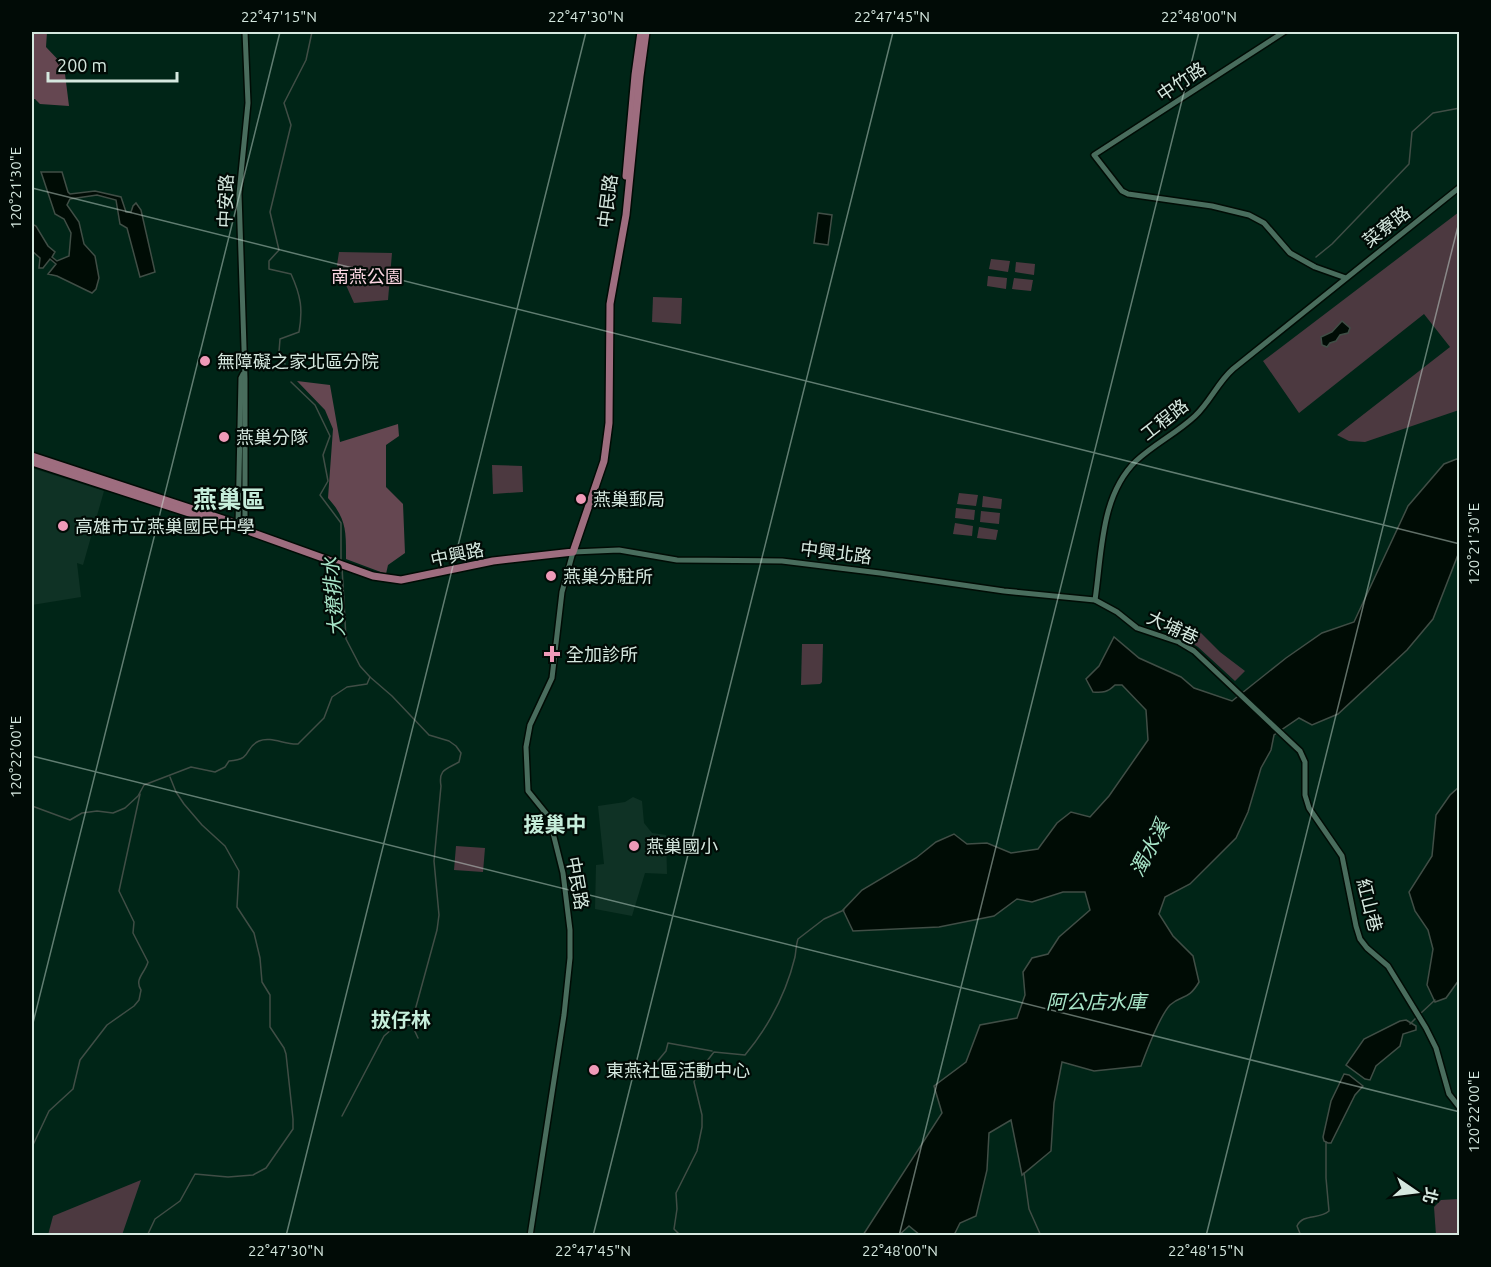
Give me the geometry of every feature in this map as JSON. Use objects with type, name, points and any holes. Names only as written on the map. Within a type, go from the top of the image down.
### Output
[{"type":"main road","name":"中民路","points":[[608,373],[604,367],[605,304],[622,213],[641,32]]},
{"type":"main road","name":"中民路","points":[[573,552],[604,461],[609,423],[610,304],[626,215],[646,32]]},
{"type":"main road","points":[[32,456],[240,528]]},
{"type":"main road","points":[[32,462],[240,528]]},
{"type":"main road","name":"中興路","points":[[240,528],[373,576],[401,580],[493,561],[573,552]]},
{"type":"street","name":"中安路","points":[[240,528],[243,373],[238,194],[248,103],[245,32]]},
{"type":"street","name":"中竹路","points":[[1284,32],[1094,155],[1122,191],[1128,194],[1212,206],[1249,215],[1263,224],[1290,254],[1329,273],[1346,278]]},
{"type":"street","name":"菜寮路","points":[[1346,278],[1460,187]]},
{"type":"street","name":"工程路","points":[[1095,600],[1107,515],[1112,499],[1128,470],[1150,449],[1200,411],[1220,382],[1233,369],[1346,278]]},
{"type":"street","name":"中興北路","points":[[573,552],[619,550],[677,560],[782,561],[1004,591],[1095,600]]},
{"type":"street","name":"中民路","points":[[530,1236],[564,1015],[570,948],[564,880],[549,817],[528,791],[526,747],[530,725],[552,678],[562,592],[573,552]]},
{"type":"street","name":"大埔巷","points":[[1095,600],[1117,612],[1137,628],[1179,642],[1194,651],[1285,735]]},
{"type":"street","name":"紅山巷","points":[[1285,735],[1300,751],[1305,762],[1305,795],[1309,808],[1342,856],[1360,939],[1388,966],[1418,1016],[1436,1048],[1449,1094],[1460,1108]]},
{"type":"shaded area","points":[[32,32],[47,32],[46,47],[64,66],[69,106],[40,104],[32,99]]},
{"type":"shaded area","points":[[297,381],[330,385],[340,442],[398,424],[399,436],[386,445],[386,487],[403,504],[405,553],[388,565],[386,574],[346,559],[342,519],[328,498],[333,429],[325,410]]},
{"type":"shaded area","name":"高雄市立燕巢國民中學","points":[[32,468],[104,491],[83,565],[77,563],[81,597],[32,605]]},
{"type":"shaded area","name":"燕巢國小","points":[[633,797],[642,801],[644,823],[652,833],[666,835],[667,874],[645,873],[632,916],[595,909],[596,865],[604,864],[598,806],[625,802]]},
{"type":"green space","points":[[1459,212],[1460,296],[1457,303],[1460,308],[1459,410],[1365,442],[1349,441],[1337,435],[1450,347],[1424,314],[1299,413],[1263,361]]},
{"type":"green space","name":"南燕公園","points":[[339,252],[392,253],[388,300],[354,303],[337,265]]},
{"type":"green space","points":[[991,259],[1010,261],[1008,272],[989,269]]},
{"type":"green space","points":[[1016,262],[1035,264],[1034,275],[1015,272]]},
{"type":"green space","points":[[988,276],[1007,278],[1006,289],[987,286]]},
{"type":"green space","points":[[1014,278],[1033,280],[1031,291],[1012,289]]},
{"type":"green space","points":[[653,297],[682,298],[681,324],[652,322]]},
{"type":"green space","points":[[492,465],[522,466],[523,492],[493,494]]},
{"type":"green space","points":[[959,493],[978,495],[976,506],[957,504]]},
{"type":"green space","points":[[983,496],[1002,499],[1001,509],[982,507]]},
{"type":"green space","points":[[956,508],[975,510],[974,520],[955,518]]},
{"type":"green space","points":[[981,511],[1000,513],[999,524],[980,522]]},
{"type":"green space","points":[[955,523],[973,526],[972,536],[953,534]]},
{"type":"green space","points":[[979,527],[998,530],[996,540],[977,538]]},
{"type":"green space","points":[[1196,630],[1245,671],[1235,681],[1198,647],[1185,639]]},
{"type":"green space","points":[[802,644],[823,644],[822,682],[820,684],[801,685]]},
{"type":"green space","points":[[456,846],[485,848],[483,872],[454,870]]},
{"type":"green space","points":[[141,1180],[122,1235],[48,1235],[53,1216]]},
{"type":"green space","points":[[1459,1199],[1459,1235],[1436,1235],[1434,1207],[1441,1200]]},
{"type":"water","points":[[41,172],[62,172],[70,194],[95,191],[121,197],[126,212],[131,212],[136,203],[141,210],[155,272],[140,277],[127,228],[120,224],[116,200],[97,195],[70,199],[67,205],[79,222],[84,244],[95,256],[99,278],[96,289],[92,293],[48,274],[56,264],[50,259],[43,268],[39,268],[40,258],[32,251],[32,224],[36,226],[48,246],[55,252],[52,257],[57,261],[69,256],[71,233],[64,219],[55,214]]},
{"type":"water","points":[[818,213],[832,215],[828,245],[814,243]]},
{"type":"water","points":[[1342,321],[1350,328],[1348,333],[1340,335],[1327,347],[1322,345],[1321,337],[1332,332]]},
{"type":"water","name":"阿公店水庫","points":[[1459,458],[1459,552],[1433,619],[1407,650],[1338,714],[1312,725],[1299,718],[1274,735],[1271,750],[1261,768],[1248,812],[1236,838],[1190,884],[1165,897],[1159,914],[1173,936],[1193,956],[1199,982],[1192,992],[1174,1002],[1166,1010],[1141,1066],[1094,1071],[1062,1062],[1054,1103],[1051,1151],[1022,1175],[1011,1120],[989,1133],[987,1170],[976,1216],[960,1223],[954,1235],[920,1235],[909,1226],[899,1235],[863,1235],[942,1113],[934,1086],[966,1062],[980,1025],[1017,1018],[1025,995],[1023,972],[1032,958],[1048,954],[1059,937],[1090,910],[1085,892],[1063,892],[1032,902],[1017,899],[994,916],[939,927],[853,931],[843,910],[862,890],[916,858],[936,842],[954,834],[967,844],[987,843],[1011,853],[1038,849],[1057,823],[1071,812],[1090,817],[1109,796],[1148,740],[1146,710],[1122,685],[1115,685],[1105,692],[1093,692],[1086,679],[1099,666],[1114,637],[1139,658],[1181,677],[1194,688],[1232,701],[1322,633],[1354,622],[1408,506],[1444,464]]},
{"type":"water","points":[[1459,787],[1459,980],[1446,998],[1435,1002],[1427,985],[1433,949],[1428,930],[1415,911],[1409,892],[1432,856],[1436,815],[1450,795]]},
{"type":"water","points":[[1406,1020],[1416,1026],[1416,1030],[1403,1034],[1400,1046],[1376,1066],[1370,1080],[1365,1079],[1346,1065],[1364,1039]]},
{"type":"water","points":[[1344,1074],[1349,1075],[1363,1086],[1355,1095],[1331,1143],[1328,1143],[1323,1137],[1331,1101]]},
{"type":"waterway","name":"大遼排水","points":[[285,364],[279,352],[280,339],[299,332],[300,303],[291,274],[269,269],[269,261],[279,250],[270,212],[291,125],[284,103],[306,60],[312,32]]},
{"type":"waterway","points":[[1316,257],[1332,244],[1409,164],[1412,132],[1433,113],[1460,108]]},
{"type":"waterway","name":"大遼排水","points":[[291,382],[315,405],[330,436],[323,455],[328,481],[320,495],[341,523],[341,562]]},
{"type":"waterway","name":"大遼排水","points":[[32,806],[70,820],[82,813],[97,811],[113,813],[125,808],[138,796],[144,785],[191,767],[215,772],[225,767],[229,761],[245,756],[259,741],[298,744],[324,718],[332,697],[347,687],[367,684],[370,677],[360,666],[346,639],[342,567]]},
{"type":"waterway","points":[[342,1116],[384,1036],[392,1029],[411,1025],[439,915],[434,861],[440,780],[444,770],[459,762],[461,753],[449,741],[429,735],[392,696],[370,677]]},
{"type":"waterway","points":[[147,1236],[155,1219],[180,1201],[195,1174],[228,1177],[253,1175],[266,1168],[293,1129],[286,1054],[270,1027],[270,995],[262,982],[260,958],[254,933],[237,907],[239,871],[225,846],[184,804],[170,777]]},
{"type":"waterway","points":[[32,1147],[49,1111],[73,1089],[80,1060],[107,1025],[139,1000],[141,990],[139,979],[148,962],[133,933],[134,922],[119,891],[140,794]]},
{"type":"waterway","points":[[681,1236],[674,1229],[677,1209],[676,1193],[697,1151],[702,1127],[702,1115],[694,1082],[696,1075],[714,1052],[745,1055],[762,1033],[782,997],[795,957],[798,939],[824,919],[844,910]]},
{"type":"waterway","points":[[1421,1013],[1435,1000]]},
{"type":"waterway","points":[[1410,1024],[1417,1017]]},
{"type":"waterway","points":[[412,1025],[418,1038]]},
{"type":"waterway","points":[[656,1063],[666,1051],[668,1043],[712,1051]]},
{"type":"waterway","points":[[1301,1236],[1297,1226],[1303,1219],[1329,1211],[1326,1142]]},
{"type":"waterway","points":[[1024,1173],[1029,1209],[1041,1236]]},
{"type":"place","name":"無障礙之家北區分院","points":[[205,361]]},
{"type":"place","name":"燕巢分隊","points":[[224,437]]},
{"type":"place","name":"燕巢郵局","points":[[581,499]]},
{"type":"place","name":"高雄市立燕巢國民中學","points":[[63,526]]},
{"type":"place","name":"燕巢分駐所","points":[[551,576]]},
{"type":"place","name":"全加診所","points":[[552,654]]},
{"type":"place","name":"燕巢國小","points":[[634,846]]},
{"type":"place","name":"東燕社區活動中心","points":[[594,1070]]},
{"type":"district","name":"燕巢區","points":[[229,499]]},
{"type":"district","name":"援巢中","points":[[555,824]]},
{"type":"district","name":"拔仔林","points":[[401,1019]]},
{"type":"water label","name":"濁水溪","points":[[1149,848]]}]
